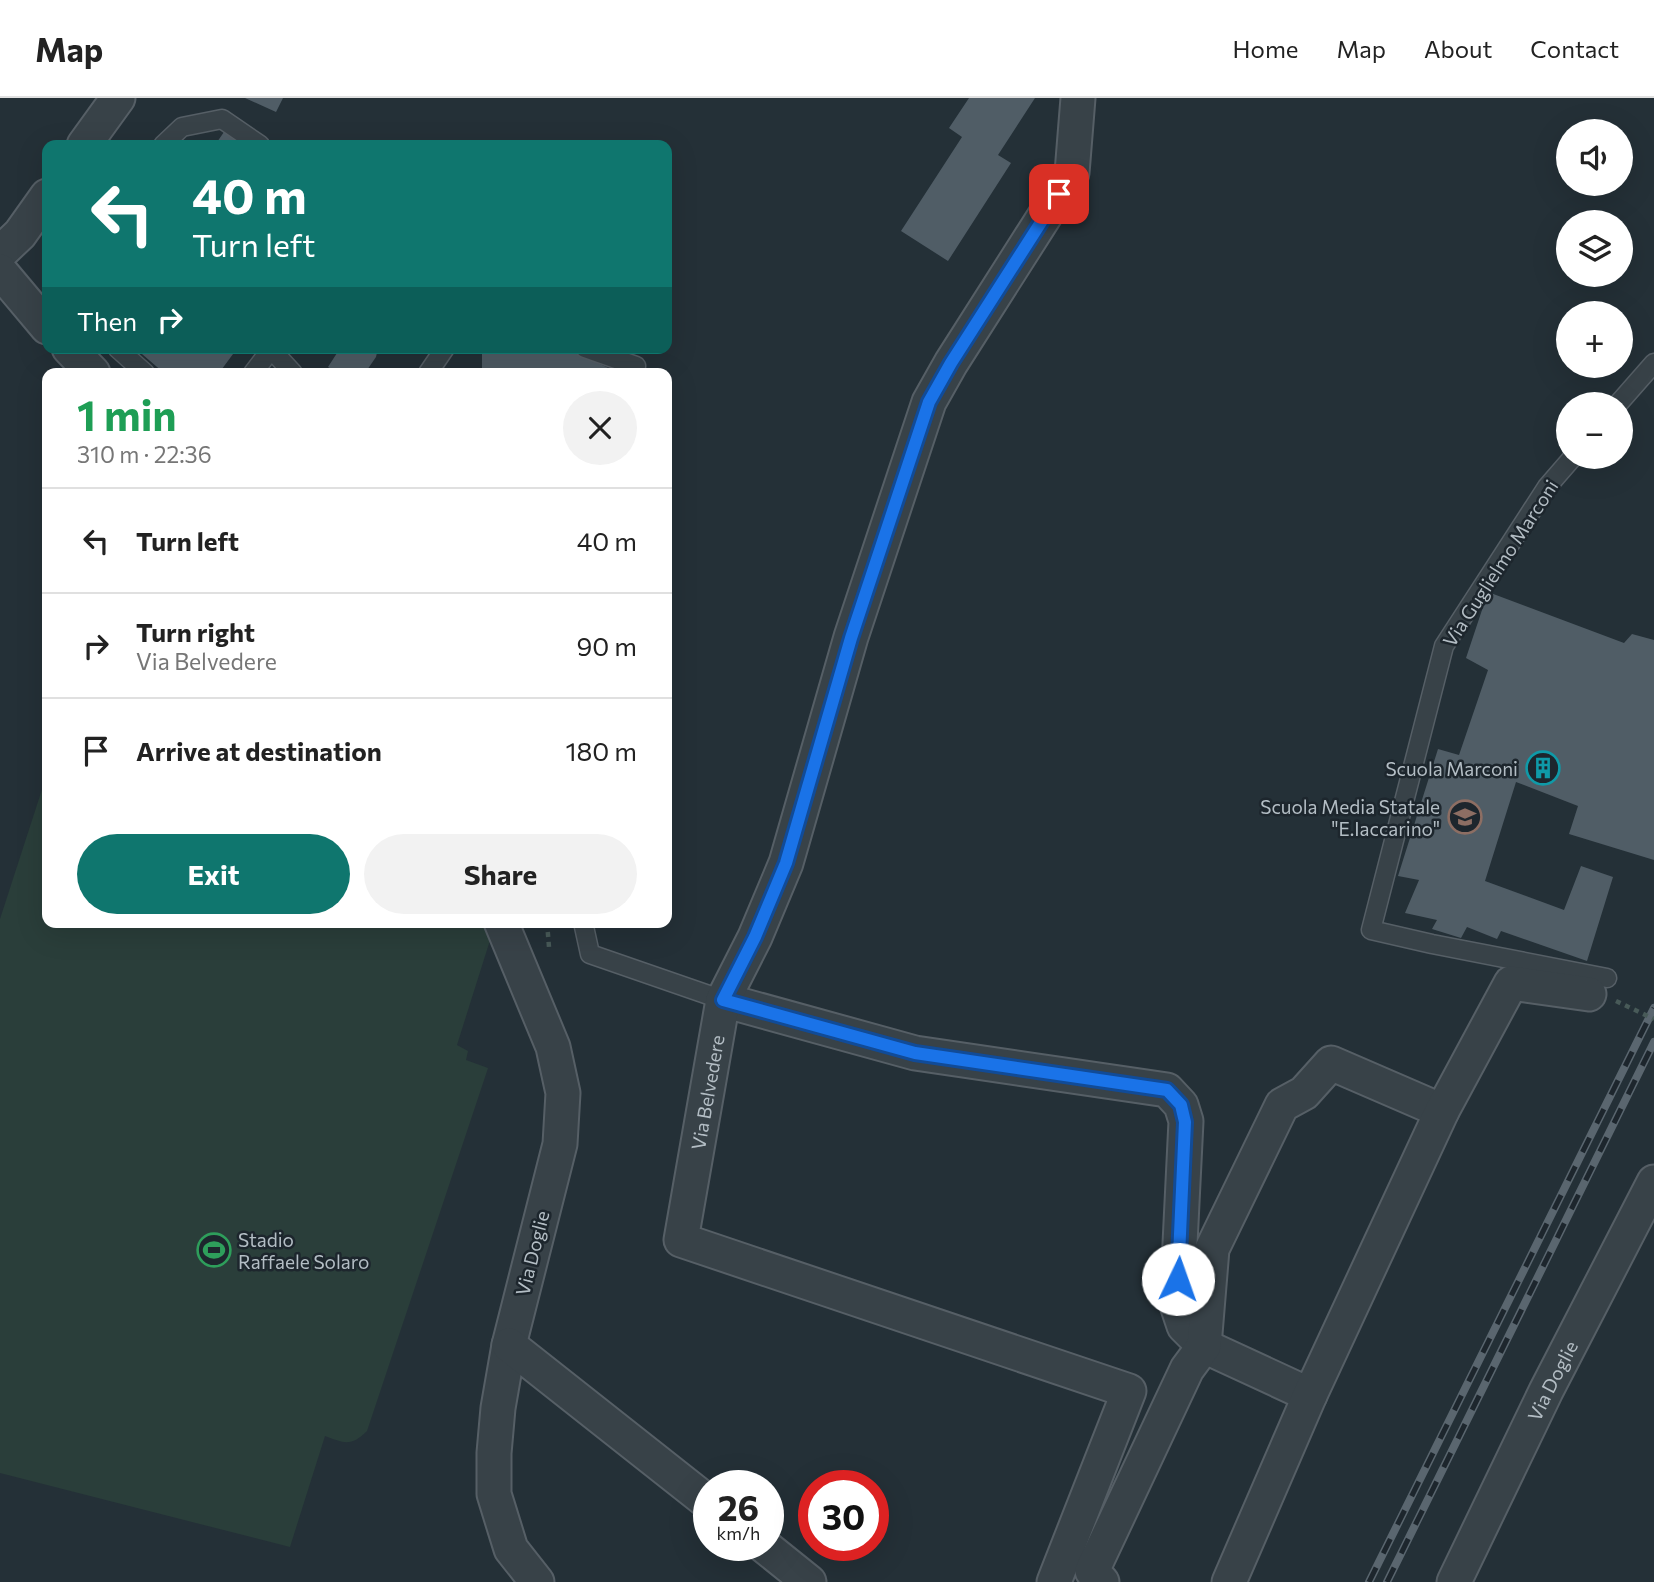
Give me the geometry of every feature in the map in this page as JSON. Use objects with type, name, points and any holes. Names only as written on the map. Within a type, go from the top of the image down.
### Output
[{"type":"street","points":[[88,140],[118,98]]},
{"type":"street","name":"Via Belvedere","points":[[1054,1582],[1129,1391],[681,1240],[723,1000],[755,937],[786,863],[851,638],[929,402],[1072,173],[1078,98]]},
{"type":"street","points":[[0,253],[20,233],[42,203]]},
{"type":"street","points":[[0,271],[42,321]]},
{"type":"street","points":[[75,354],[88,368]]},
{"type":"street","name":"Via Doglie","points":[[503,928],[553,1047],[562,1093],[560,1144],[509,1345],[498,1408],[494,1452],[494,1493],[511,1549],[537,1582]]},
{"type":"street","points":[[1229,1582],[1310,1395],[1443,1111],[1511,982],[1604,991]]},
{"type":"street","points":[[723,1000],[915,1053],[1167,1090],[1181,1105],[1185,1122],[1177,1305],[1184,1326],[1204,1346],[1310,1395]]},
{"type":"street","points":[[1102,1582],[1092,1571],[1187,1369],[1204,1346],[1212,1249],[1282,1105],[1304,1093],[1331,1063],[1443,1111]]},
{"type":"street","name":"Via Doglie","points":[[1454,1582],[1546,1391],[1654,1182]]},
{"type":"street","points":[[509,1345],[693,1490]]},
{"type":"street","points":[[782,1561],[809,1582]]},
{"type":"lane","points":[[168,140],[182,127],[222,119],[253,140]]},
{"type":"lane","points":[[124,354],[139,368]]},
{"type":"lane","points":[[276,354],[288,368]]},
{"type":"lane","points":[[602,354],[636,366]]},
{"type":"lane","points":[[1629,392],[1654,363]]},
{"type":"lane","name":"Via Guglielmo Marconi","points":[[1562,469],[1547,486],[1444,646],[1371,930],[1604,991]]},
{"type":"lane","points":[[584,928],[590,954],[723,1000]]},
{"type":"path","points":[[1604,991],[1654,1020]]},
{"type":"green space","name":"Stadio Raffaele Solaro","points":[[42,789],[42,928],[490,928],[492,934],[457,1045],[468,1051],[466,1060],[488,1068],[367,1431],[356,1440],[347,1442],[325,1436],[290,1547],[0,1473],[0,919]]},
{"type":"building","points":[[245,98],[283,98],[276,112]]},
{"type":"building","points":[[969,98],[1035,98],[998,155],[1011,163],[948,261],[901,231],[962,137],[949,128]]},
{"type":"building","points":[[224,132],[235,140],[218,140]]},
{"type":"building","points":[[142,354],[233,354],[223,368],[158,368]]},
{"type":"building","points":[[336,354],[377,354],[368,368],[328,367]]},
{"type":"building","points":[[482,354],[579,354],[608,368],[482,368]]},
{"type":"building","name":"Scuola Marconi","points":[[1488,592],[1624,643],[1632,634],[1654,640],[1654,860],[1569,834],[1578,806],[1516,782],[1485,881],[1564,910],[1581,866],[1613,877],[1587,961],[1501,931],[1497,939],[1467,927],[1461,938],[1432,929],[1437,920],[1405,913],[1419,880],[1398,876],[1438,749],[1459,755],[1488,670],[1466,658]]},
{"type":"railway","points":[[1369,1582],[1654,1008]]},
{"type":"railway","points":[[1387,1582],[1654,1042]]},
{"type":"place","name":"Scuola Marconi","points":[[1543,768]]},
{"type":"place","name":"Scuola Media Statale \"E.Iaccarino\"","points":[[1465,817]]},
{"type":"place","name":"Stadio Raffaele Solaro","points":[[214,1250]]},
{"type":"route","points":[[1059,194],[929,402],[851,638],[786,863],[755,937],[723,1000],[915,1053],[1167,1090],[1181,1105],[1185,1122],[1178,1279]]}]
